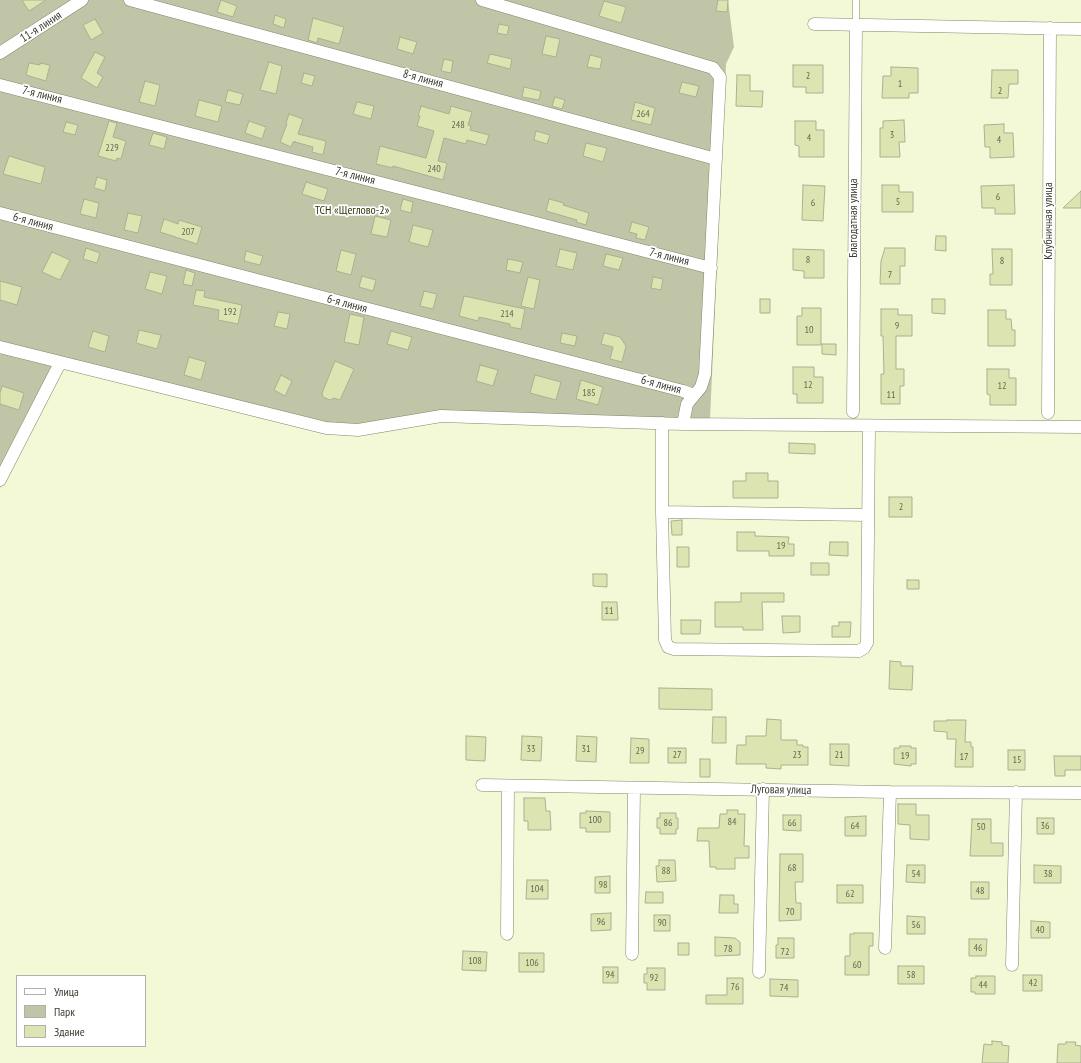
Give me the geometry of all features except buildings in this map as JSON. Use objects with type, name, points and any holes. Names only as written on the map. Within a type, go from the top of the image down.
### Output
[{"type":"street","name":"11-я линия","points":[[0,53],[82,0]]},
{"type":"street","name":"8-я линия","points":[[130,0],[716,159]]},
{"type":"street","points":[[482,0],[713,68],[720,77],[711,268],[704,374],[701,387],[687,404],[683,424]]},
{"type":"street","points":[[814,24],[1081,29]]},
{"type":"street","name":"Благодатная улица","points":[[853,412],[856,24]]},
{"type":"street","name":"Клубничная улица","points":[[1048,413],[1050,28]]},
{"type":"street","name":"7-я линия","points":[[0,85],[711,268]]},
{"type":"street","name":"6-я линия","points":[[0,214],[694,395]]},
{"type":"street","points":[[0,347],[326,428],[358,430],[441,416],[662,424],[1081,427]]},
{"type":"street","points":[[1,477],[60,363]]},
{"type":"street","points":[[662,424],[662,512],[665,640],[668,647],[674,649],[859,651],[864,648],[867,643],[869,426]]},
{"type":"street","points":[[662,512],[868,515]]},
{"type":"street","name":"Луговая улица","points":[[482,785],[890,792],[1081,793]]},
{"type":"street","points":[[507,934],[508,786]]},
{"type":"street","points":[[632,954],[634,788]]},
{"type":"street","points":[[759,972],[763,789]]},
{"type":"street","points":[[885,948],[890,792]]},
{"type":"street","points":[[1012,965],[1016,792]]},
{"type":"lane","points":[[856,0],[856,24]]},
{"type":"green space","name":"ТСН «Щеглово-2»","points":[[0,0],[728,0],[734,47],[726,64],[710,419],[441,411],[359,424],[327,423],[67,359],[0,488]]}]
